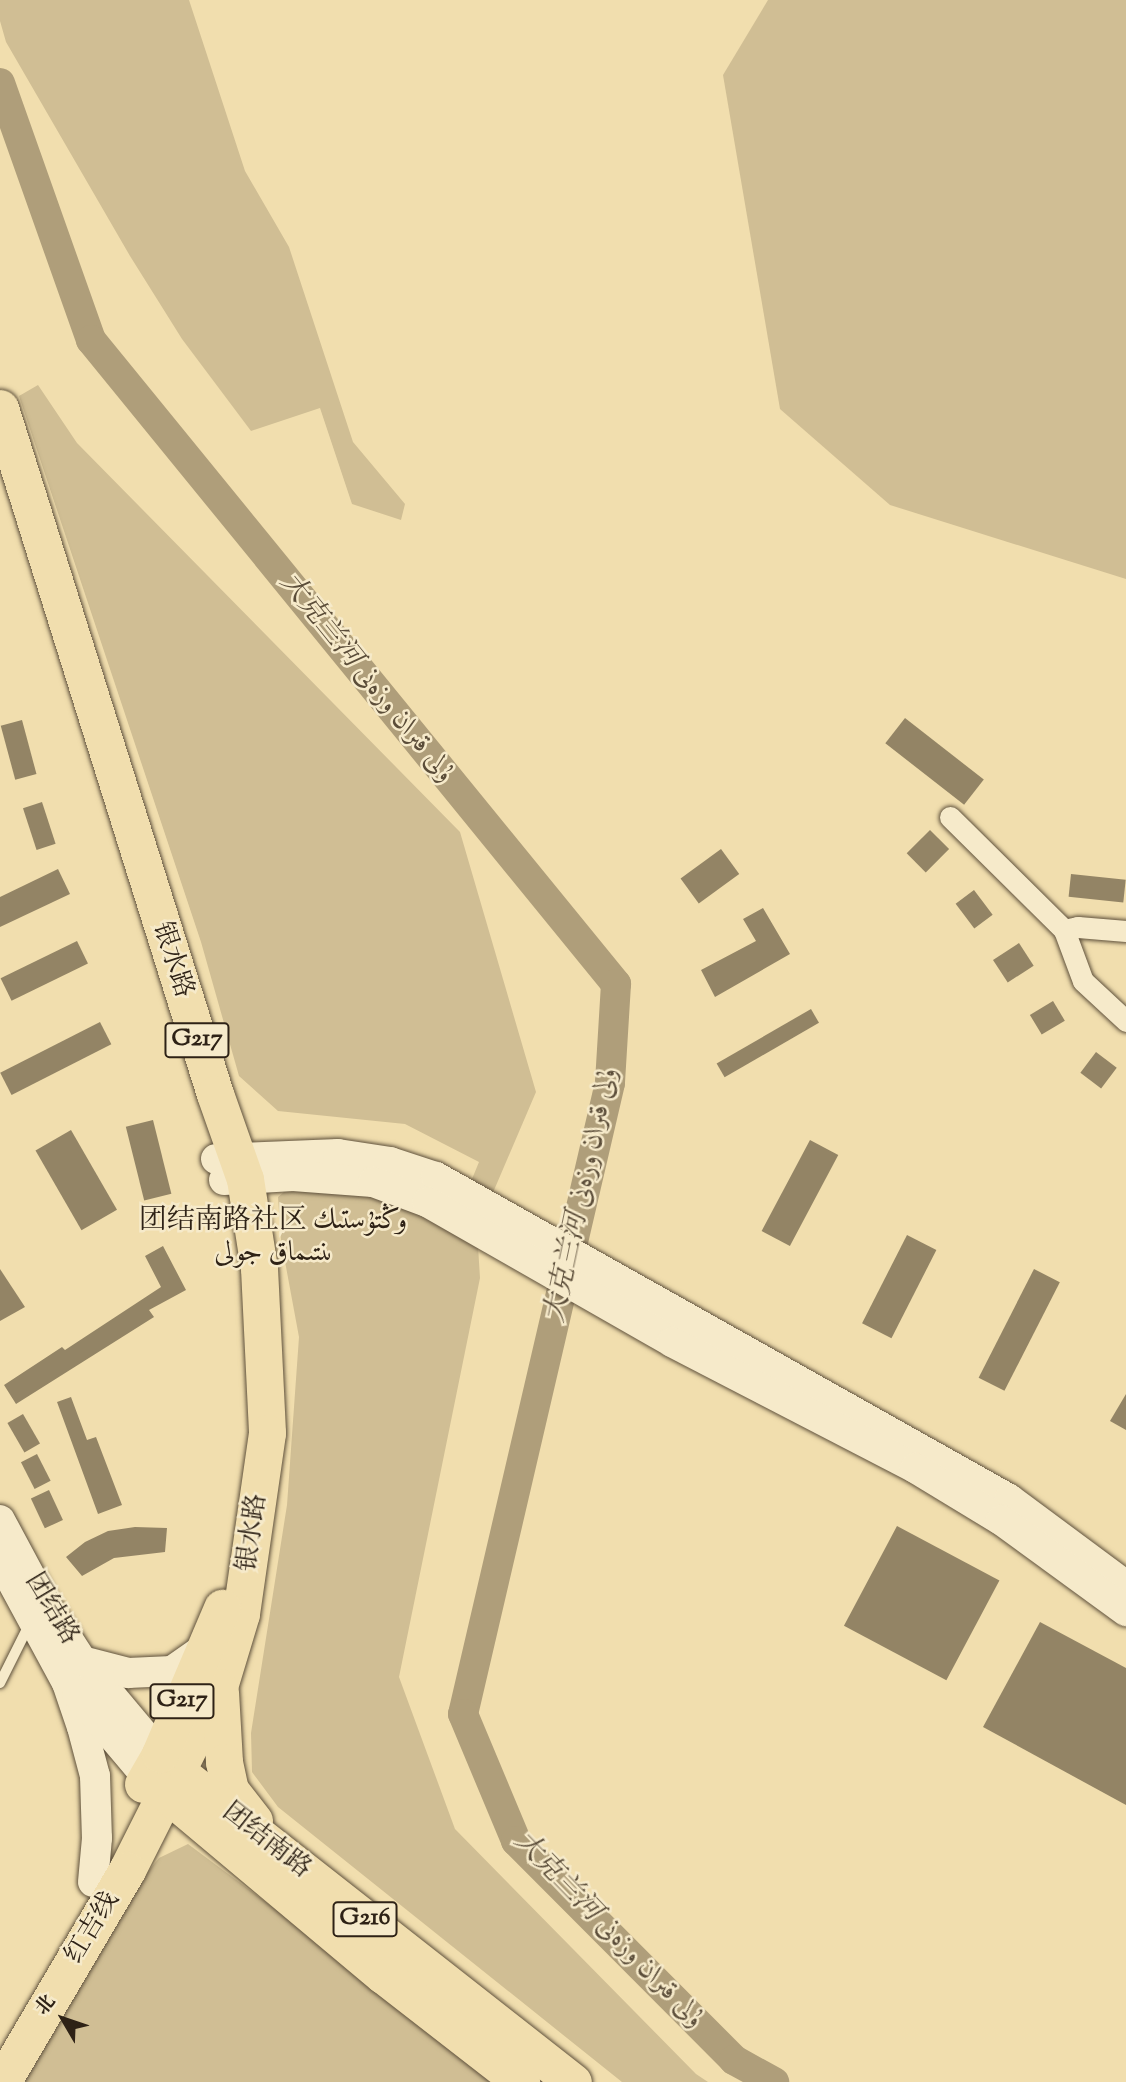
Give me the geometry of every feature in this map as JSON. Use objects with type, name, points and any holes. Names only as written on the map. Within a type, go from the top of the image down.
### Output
[{"type":"highway","name":"银水路","points":[[0,408],[231,1169],[261,1292],[267,1433],[241,1614],[219,1687]]},
{"type":"highway","name":"银水路","points":[[0,469],[97,791],[231,1169],[248,1335],[248,1441],[236,1541],[220,1616],[205,1648]]},
{"type":"highway","name":"G217","points":[[162,1774],[205,1648]]},
{"type":"highway","name":"G217","points":[[162,1774],[219,1687]]},
{"type":"highway","points":[[219,1687],[224,1762],[230,1790],[258,1853]]},
{"type":"highway","name":"团结南路","points":[[162,1774],[258,1853],[573,2082]]},
{"type":"highway","name":"红吉线","points":[[2,2082],[127,1870],[162,1774]]},
{"type":"highway","name":"红吉线","points":[[0,2048],[64,1939],[93,1882],[162,1774]]},
{"type":"highway","points":[[127,1870],[169,1839],[197,1839],[258,1853]]},
{"type":"highway","name":"团结南路","points":[[258,1853],[383,1975],[520,2082]]},
{"type":"main road","points":[[231,1169],[431,1190],[674,1328],[1002,1520],[1126,1611]]},
{"type":"main road","points":[[674,1328],[1010,1499],[1126,1586]]},
{"type":"main road","name":"团结路","points":[[0,1520],[45,1604],[74,1672]]},
{"type":"main road","name":"团结路","points":[[0,1559],[33,1619],[74,1672]]},
{"type":"main road","points":[[74,1672],[172,1671],[205,1648]]},
{"type":"main road","points":[[74,1672],[162,1774]]},
{"type":"main road","points":[[74,1672],[94,1776],[97,1838],[93,1882]]},
{"type":"street","points":[[950,817],[1064,930],[1083,981],[1126,1021]]},
{"type":"street","points":[[1064,930],[1078,927],[1126,931]]},
{"type":"lane","points":[[0,1683],[33,1619]]},
{"type":"shaded area","points":[[0,0],[189,0],[245,171],[289,247],[353,442],[405,504],[401,520],[352,504],[320,408],[251,431],[182,339],[130,256],[6,42],[0,21]]},
{"type":"shaded area","points":[[768,0],[1126,0],[1126,579],[890,505],[780,409],[723,75]]},
{"type":"shaded area","points":[[38,385],[77,443],[460,832],[536,1092],[477,1230],[480,1278],[399,1677],[455,1829],[696,2074],[708,2082],[622,2082],[278,1807],[252,1772],[251,1733],[287,1505],[299,1337],[281,1240],[278,1197],[290,1187],[375,1193],[453,1225],[479,1162],[405,1124],[278,1111],[239,1076],[201,942],[19,396]]},
{"type":"shaded area","points":[[188,1844],[499,2076],[497,2082],[14,2082],[134,1889],[159,1858]]},
{"type":"building","points":[[905,718],[984,780],[964,805],[885,743]]},
{"type":"building","points":[[22,720],[36,774],[15,780],[1,726]]},
{"type":"building","points":[[42,802],[56,844],[37,850],[23,808]]},
{"type":"building","points":[[930,830],[949,849],[926,872],[907,853]]},
{"type":"building","points":[[721,849],[739,874],[699,903],[681,878]]},
{"type":"building","points":[[58,869],[70,894],[0,927],[0,897]]},
{"type":"building","points":[[1071,874],[1126,880],[1123,903],[1069,897]]},
{"type":"building","points":[[974,890],[993,915],[974,929],[956,904]]},
{"type":"building","points":[[763,908],[790,954],[715,997],[701,970],[756,941],[743,919]]},
{"type":"building","points":[[77,941],[88,963],[12,1001],[1,978]]},
{"type":"building","points":[[1019,943],[1034,966],[1008,983],[993,960]]},
{"type":"building","points":[[1053,1001],[1065,1021],[1042,1035],[1030,1015]]},
{"type":"building","points":[[811,1009],[819,1023],[725,1077],[717,1064]]},
{"type":"building","points":[[100,1022],[111,1044],[12,1095],[0,1073]]},
{"type":"building","points":[[1096,1052],[1117,1068],[1101,1088],[1080,1073]]},
{"type":"building","points":[[153,1120],[171,1194],[144,1201],[126,1127]]},
{"type":"building","points":[[71,1130],[117,1210],[81,1230],[35,1150]]},
{"type":"building","points":[[810,1140],[838,1155],[790,1246],[762,1231]]},
{"type":"building","points":[[907,1235],[936,1250],[891,1338],[862,1323]]},
{"type":"building","points":[[163,1246],[186,1290],[149,1310],[154,1317],[16,1404],[4,1385],[62,1347],[65,1350],[161,1287],[145,1256]]},
{"type":"building","points":[[0,1269],[25,1307],[0,1321]]},
{"type":"building","points":[[1034,1269],[1060,1282],[1004,1391],[979,1378]]},
{"type":"building","points":[[1126,1394],[1126,1430],[1110,1421]]},
{"type":"building","points":[[71,1397],[87,1440],[96,1437],[122,1505],[98,1514],[57,1402]]},
{"type":"building","points":[[23,1414],[40,1443],[24,1452],[7,1423]]},
{"type":"building","points":[[37,1454],[51,1481],[35,1489],[21,1462]]},
{"type":"building","points":[[49,1490],[63,1520],[45,1528],[31,1498]]},
{"type":"building","points":[[897,1526],[999,1580],[946,1680],[844,1626]]},
{"type":"building","points":[[135,1527],[167,1528],[165,1552],[114,1558],[82,1576],[66,1557],[85,1542],[108,1531]]},
{"type":"building","points":[[1040,1622],[1126,1668],[1126,1805],[983,1727]]},
{"type":"waterway","name":"大克兰河 ۇلى قىران وزەنى","points":[[0,83],[91,340],[616,984],[610,1083],[463,1714],[516,1841],[734,2060],[774,2082]]},
{"type":"district","name":"团结南路社区 وڭتۇستىك ىنتىماق جولى","points":[[273,1237]]}]
